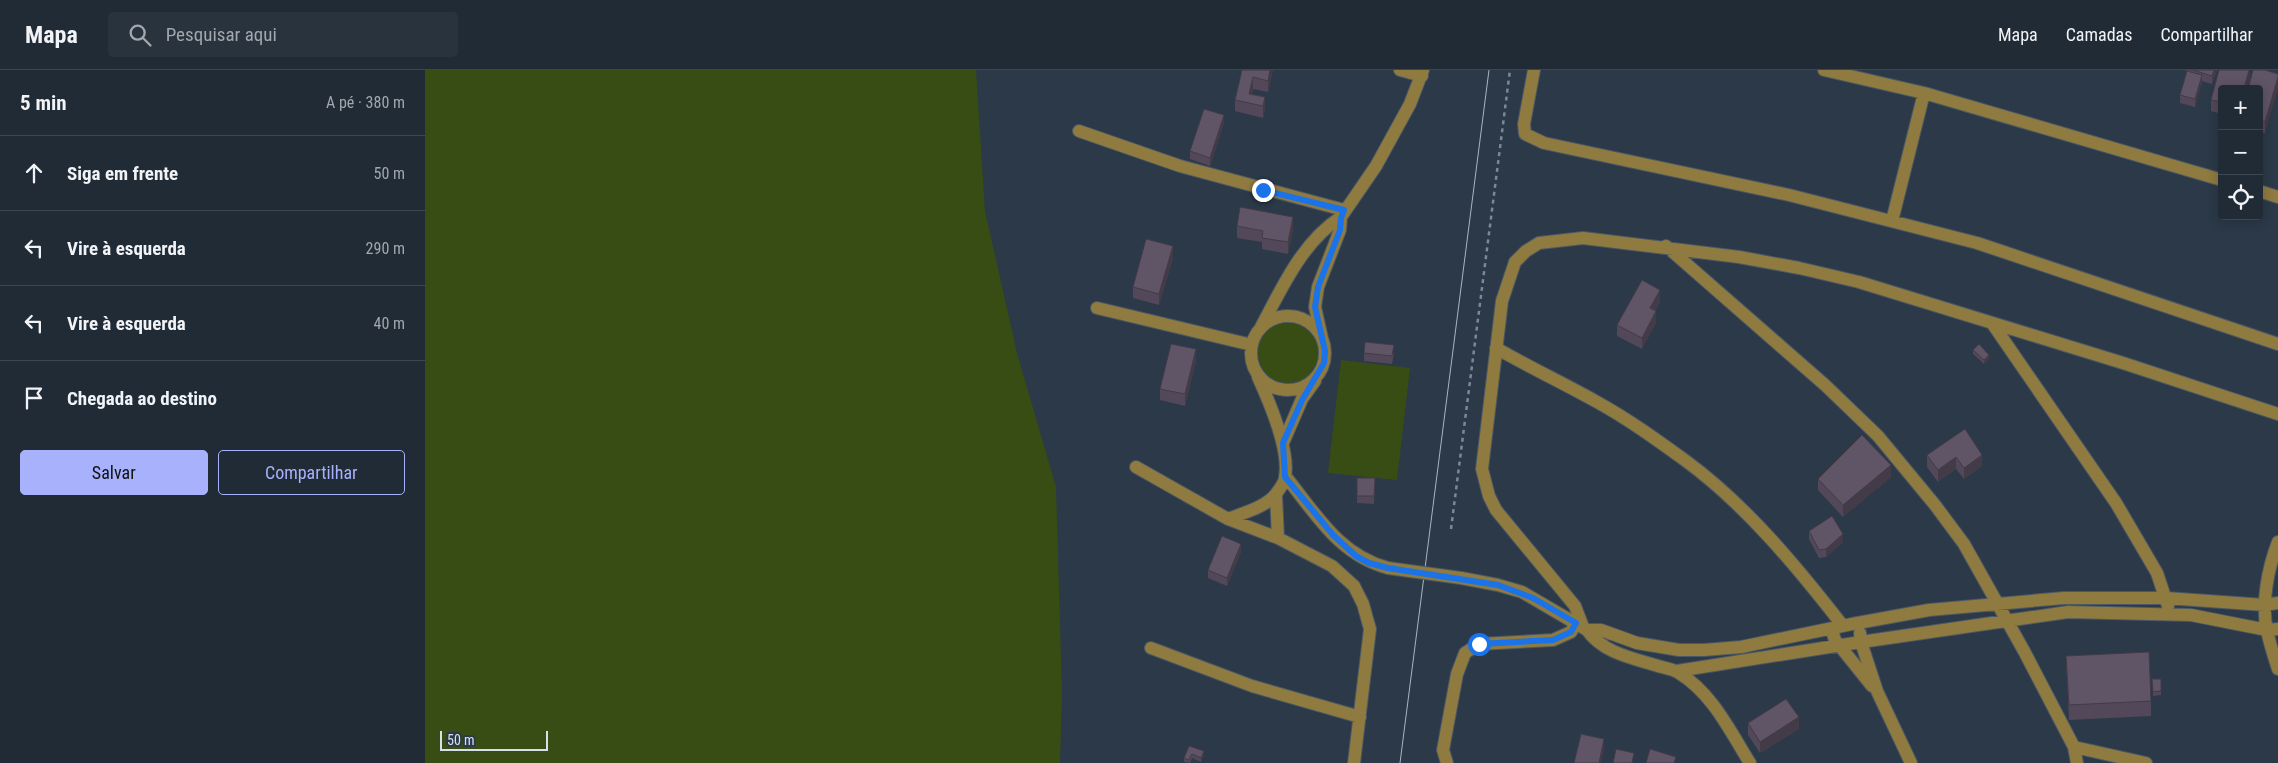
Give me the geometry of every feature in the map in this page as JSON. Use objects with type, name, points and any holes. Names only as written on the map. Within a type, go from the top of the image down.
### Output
[{"type":"street","points":[[1228,519],[1261,505],[1275,495],[1285,477],[1283,443],[1273,410],[1251,359],[1252,345],[1286,280],[1312,241],[1343,214],[1376,166],[1410,104],[1423,73],[1400,70]]},
{"type":"street","points":[[1534,70],[1523,124],[1525,134],[1544,143],[1789,195],[1986,246],[2277,340]]},
{"type":"street","points":[[1824,70],[1924,93],[2218,179]]},
{"type":"street","points":[[1892,222],[1924,93]]},
{"type":"street","points":[[1079,131],[1180,166],[1343,214]]},
{"type":"street","points":[[2263,192],[2278,197]]},
{"type":"street","points":[[1283,443],[1302,400],[1324,363],[1325,351],[1315,307],[1318,287],[1340,230],[1343,214]]},
{"type":"street","points":[[1582,627],[1575,606],[1496,510],[1485,483],[1483,456],[1502,301],[1515,262],[1526,251],[1539,243],[1583,238],[1666,246],[1799,268],[1859,282],[2278,414]]},
{"type":"street","points":[[1666,246],[1825,385],[1878,436],[1935,505],[1963,544],[1997,606],[2007,620],[2073,747],[2077,763]]},
{"type":"street","points":[[1097,308],[1252,345]]},
{"type":"street","points":[[1260,328],[1270,321],[1282,317],[1294,317],[1306,321],[1315,328],[1322,338]]},
{"type":"street","points":[[1993,323],[2116,503],[2150,558],[2166,598],[2169,614]]},
{"type":"street","points":[[1496,348],[1598,402],[1687,462],[1726,495],[1806,578],[1843,626],[1860,632],[1861,642],[1877,691],[1911,763]]},
{"type":"street","points":[[1256,372],[1269,384],[1286,390],[1298,389],[1318,375]]},
{"type":"street","points":[[1136,467],[1228,519],[1278,538],[1332,566],[1353,586],[1363,604],[1370,629],[1354,763]]},
{"type":"street","points":[[1285,477],[1320,520],[1345,546],[1369,563],[1388,568],[1498,585],[1522,592],[1582,627],[1594,640],[1613,650],[1677,671],[1702,691],[1750,763]]},
{"type":"street","points":[[1275,495],[1278,538]]},
{"type":"street","points":[[2278,542],[2271,559],[2272,629],[2278,669]]},
{"type":"street","points":[[1447,763],[1443,750],[1457,674],[1465,653],[1479,644],[1553,640],[1582,627],[1601,630],[1637,643],[1679,650],[1704,650],[1741,647],[1929,610],[1997,606],[2064,598],[2166,598],[2272,604]]},
{"type":"street","points":[[1677,671],[2068,612],[2191,615],[2272,629]]},
{"type":"street","points":[[1843,626],[1833,637],[1877,691]]},
{"type":"street","points":[[1151,648],[1252,686],[1360,717]]},
{"type":"street","points":[[2073,747],[2146,763]]},
{"type":"path","points":[[1451,529],[1510,70]]},
{"type":"green space","points":[[425,70],[976,70],[985,211],[1017,353],[1056,487],[1062,693],[1060,763],[425,763]]},
{"type":"green space","points":[[1282,323],[1294,323],[1305,328],[1313,336],[1318,347],[1316,365],[1305,378],[1294,383],[1282,383],[1271,378],[1263,370],[1258,359],[1258,347],[1263,336],[1271,328]]},
{"type":"green space","points":[[1341,360],[1410,368],[1397,480],[1328,473]]},
{"type":"building","points":[[1242,70],[1270,70],[1268,81],[1253,77],[1249,94],[1265,97],[1263,106],[1235,100]]},
{"type":"building","points":[[2193,70],[2214,70],[2212,76]]},
{"type":"building","points":[[2219,70],[2249,70],[2245,85],[2218,85],[2218,101],[2211,100]]},
{"type":"building","points":[[2253,70],[2265,70],[2278,74],[2265,122],[2263,121],[2263,85],[2249,85]]},
{"type":"building","points":[[2187,71],[2202,75],[2195,99],[2180,95]]},
{"type":"building","points":[[1204,109],[1224,115],[1210,158],[1190,151]]},
{"type":"building","points":[[1240,207],[1293,217],[1288,242],[1262,238],[1263,231],[1237,226]]},
{"type":"building","points":[[1146,239],[1173,246],[1159,294],[1133,287]]},
{"type":"building","points":[[1642,280],[1660,290],[1650,308],[1656,311],[1642,338],[1617,325]]},
{"type":"building","points":[[1365,342],[1394,345],[1392,356],[1364,353]]},
{"type":"building","points":[[1171,344],[1196,349],[1185,394],[1160,389]]},
{"type":"building","points":[[1979,344],[1989,355],[1984,360],[1973,350]]},
{"type":"building","points":[[1965,429],[1982,455],[1964,468],[1956,457],[1938,470],[1927,455]]},
{"type":"building","points":[[1862,435],[1891,465],[1843,505],[1818,479]]},
{"type":"building","points":[[1357,478],[1375,478],[1374,496],[1357,496]]},
{"type":"building","points":[[1832,516],[1843,534],[1826,549],[1819,550],[1809,531]]},
{"type":"building","points":[[1222,536],[1241,544],[1227,578],[1208,570]]},
{"type":"building","points":[[2149,652],[2151,701],[2069,705],[2066,656]]},
{"type":"building","points":[[2152,679],[2161,679],[2161,691],[2153,692]]},
{"type":"building","points":[[1786,699],[1799,717],[1760,742],[1748,723]]},
{"type":"building","points":[[1581,734],[1604,739],[1599,763],[1574,763]]},
{"type":"building","points":[[1189,746],[1204,751],[1201,758],[1192,754],[1189,760],[1184,758]]},
{"type":"building","points":[[1616,749],[1634,753],[1632,763],[1613,763]]},
{"type":"building","points":[[1650,749],[1676,757],[1674,763],[1646,763]]},
{"type":"tram line","points":[[1400,763],[1489,70]]},
{"type":"route","points":[[1263,190],[1344,210],[1340,230],[1318,287],[1315,307],[1325,351],[1324,363],[1302,400],[1283,443],[1285,477],[1333,535],[1356,556],[1369,563],[1388,568],[1498,585],[1522,592],[1576,623],[1571,632],[1553,640],[1479,644]]}]
